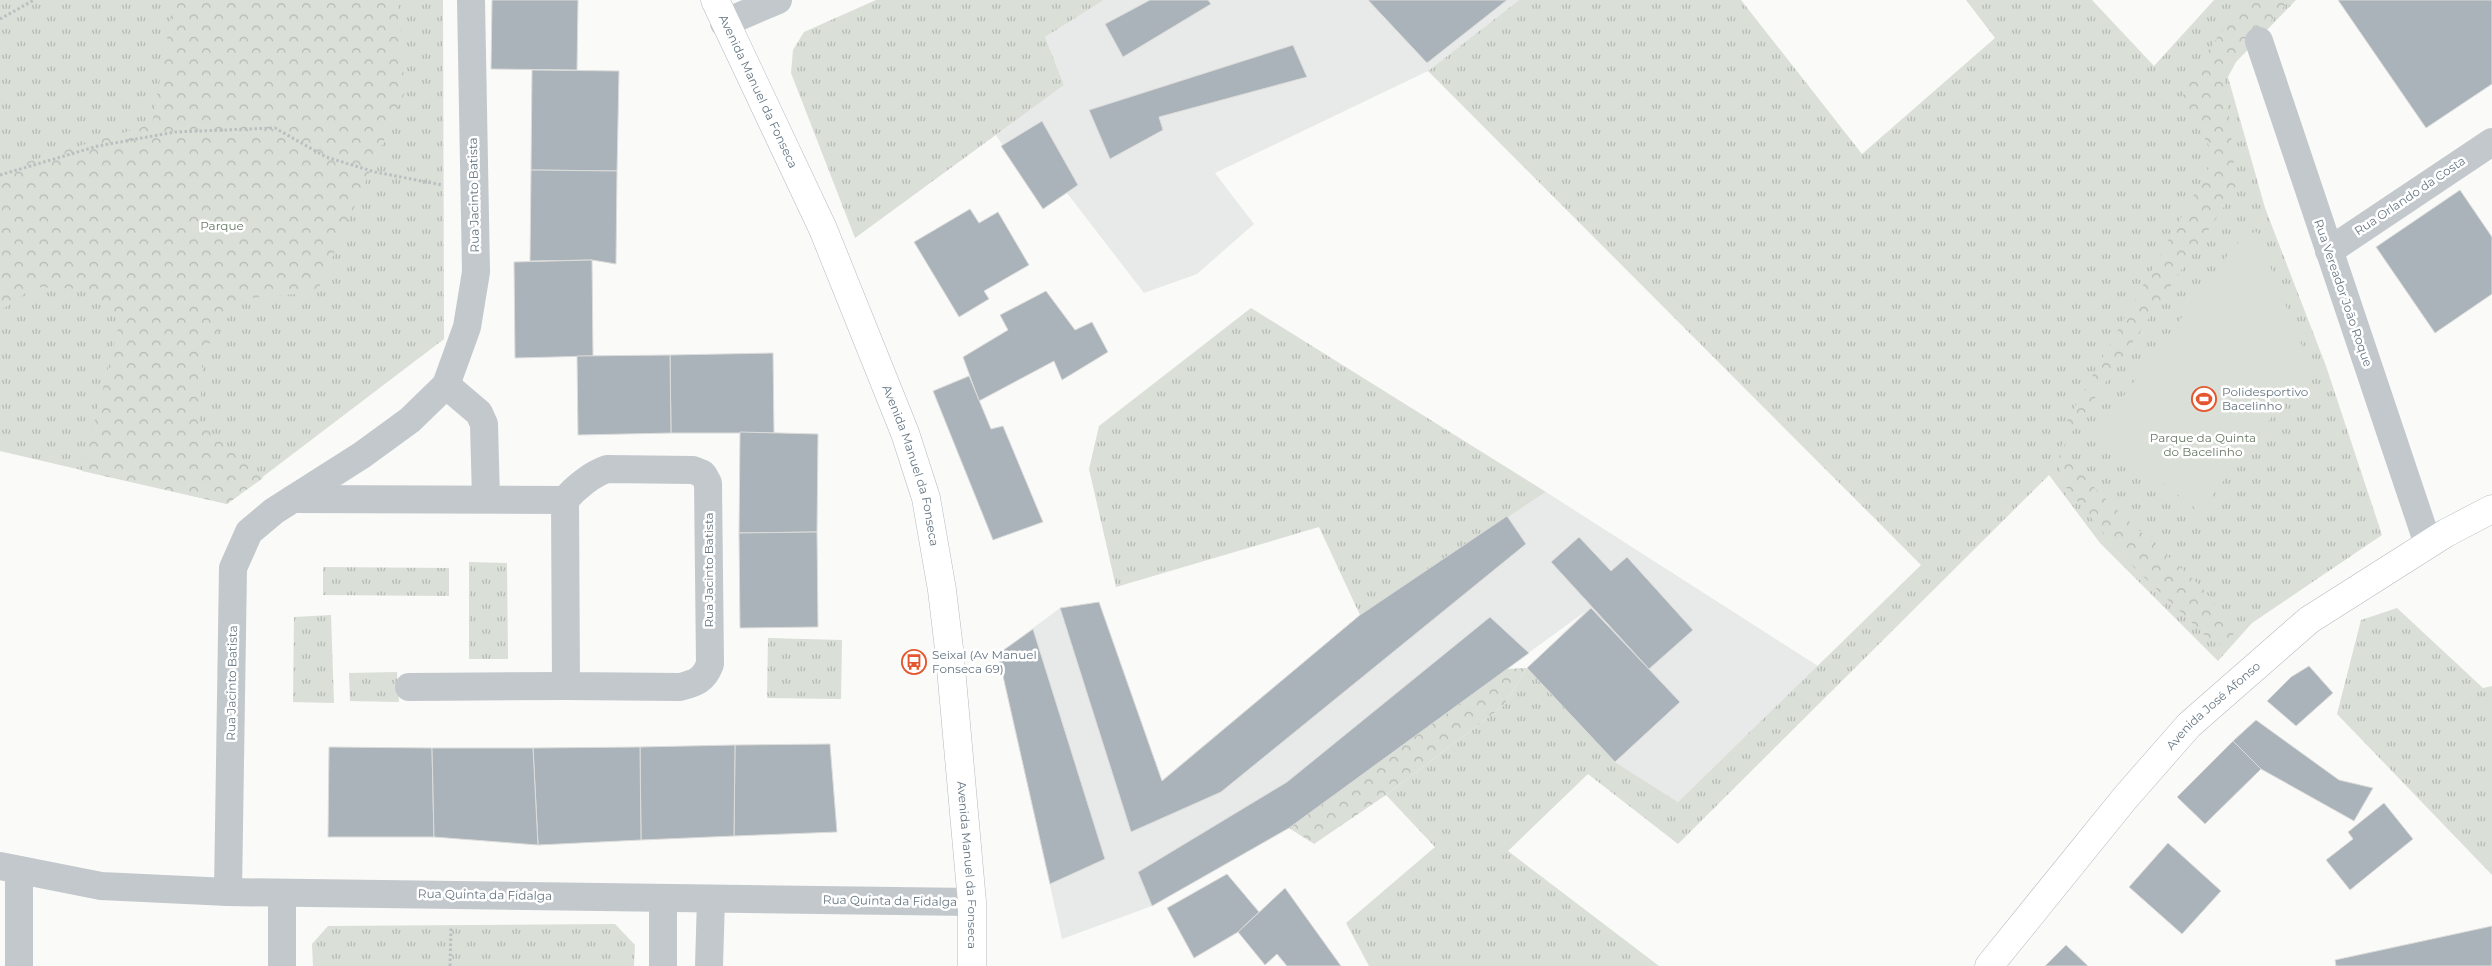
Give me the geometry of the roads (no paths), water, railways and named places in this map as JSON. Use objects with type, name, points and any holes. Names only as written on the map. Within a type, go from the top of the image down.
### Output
[{"type":"street","name":"Rua Jacinto Batista","points":[[228,892],[233,568],[249,532],[293,499],[362,455],[410,420],[446,385],[466,326],[476,272],[471,0]]},
{"type":"street","points":[[719,11],[778,0]]},
{"type":"street","name":"Avenida Manuel da Fonseca","points":[[719,11],[823,229],[902,424],[926,498],[942,590],[950,658],[972,902],[972,966]]},
{"type":"street","name":"Rua Vereador João Roque","points":[[2259,41],[2428,544]]},
{"type":"street","name":"Rua Orlando da Costa","points":[[2329,251],[2492,142]]},
{"type":"street","points":[[446,385],[479,413],[484,424],[486,499]]},
{"type":"street","name":"Rua Jacinto Batista","points":[[409,687],[680,687],[696,683],[703,678],[710,664],[708,482],[703,474],[694,470],[608,469],[586,482],[565,500]]},
{"type":"street","points":[[293,499],[565,500],[566,686]]},
{"type":"street","name":"Avenida José Afonso","points":[[1989,966],[2125,798],[2189,726],[2309,620],[2428,544],[2492,509]]},
{"type":"street","points":[[10,868],[19,966]]},
{"type":"street","name":"Rua Quinta da Fidalga","points":[[10,868],[101,886],[228,892],[972,902]]},
{"type":"street","points":[[278,963],[282,893]]},
{"type":"street","points":[[663,898],[663,966]]},
{"type":"street","points":[[709,966],[711,898]]},
{"type":"place","name":"Polidesportivo Bacelinho","points":[[2204,399]]},
{"type":"place","name":"Seixal (Av Manuel Fonseca 69)","points":[[914,662]]},
{"type":"park label","name":"Parque","points":[[222,226]]},
{"type":"park label","name":"Parque da Quinta do Bacelinho","points":[[2203,445]]}]
